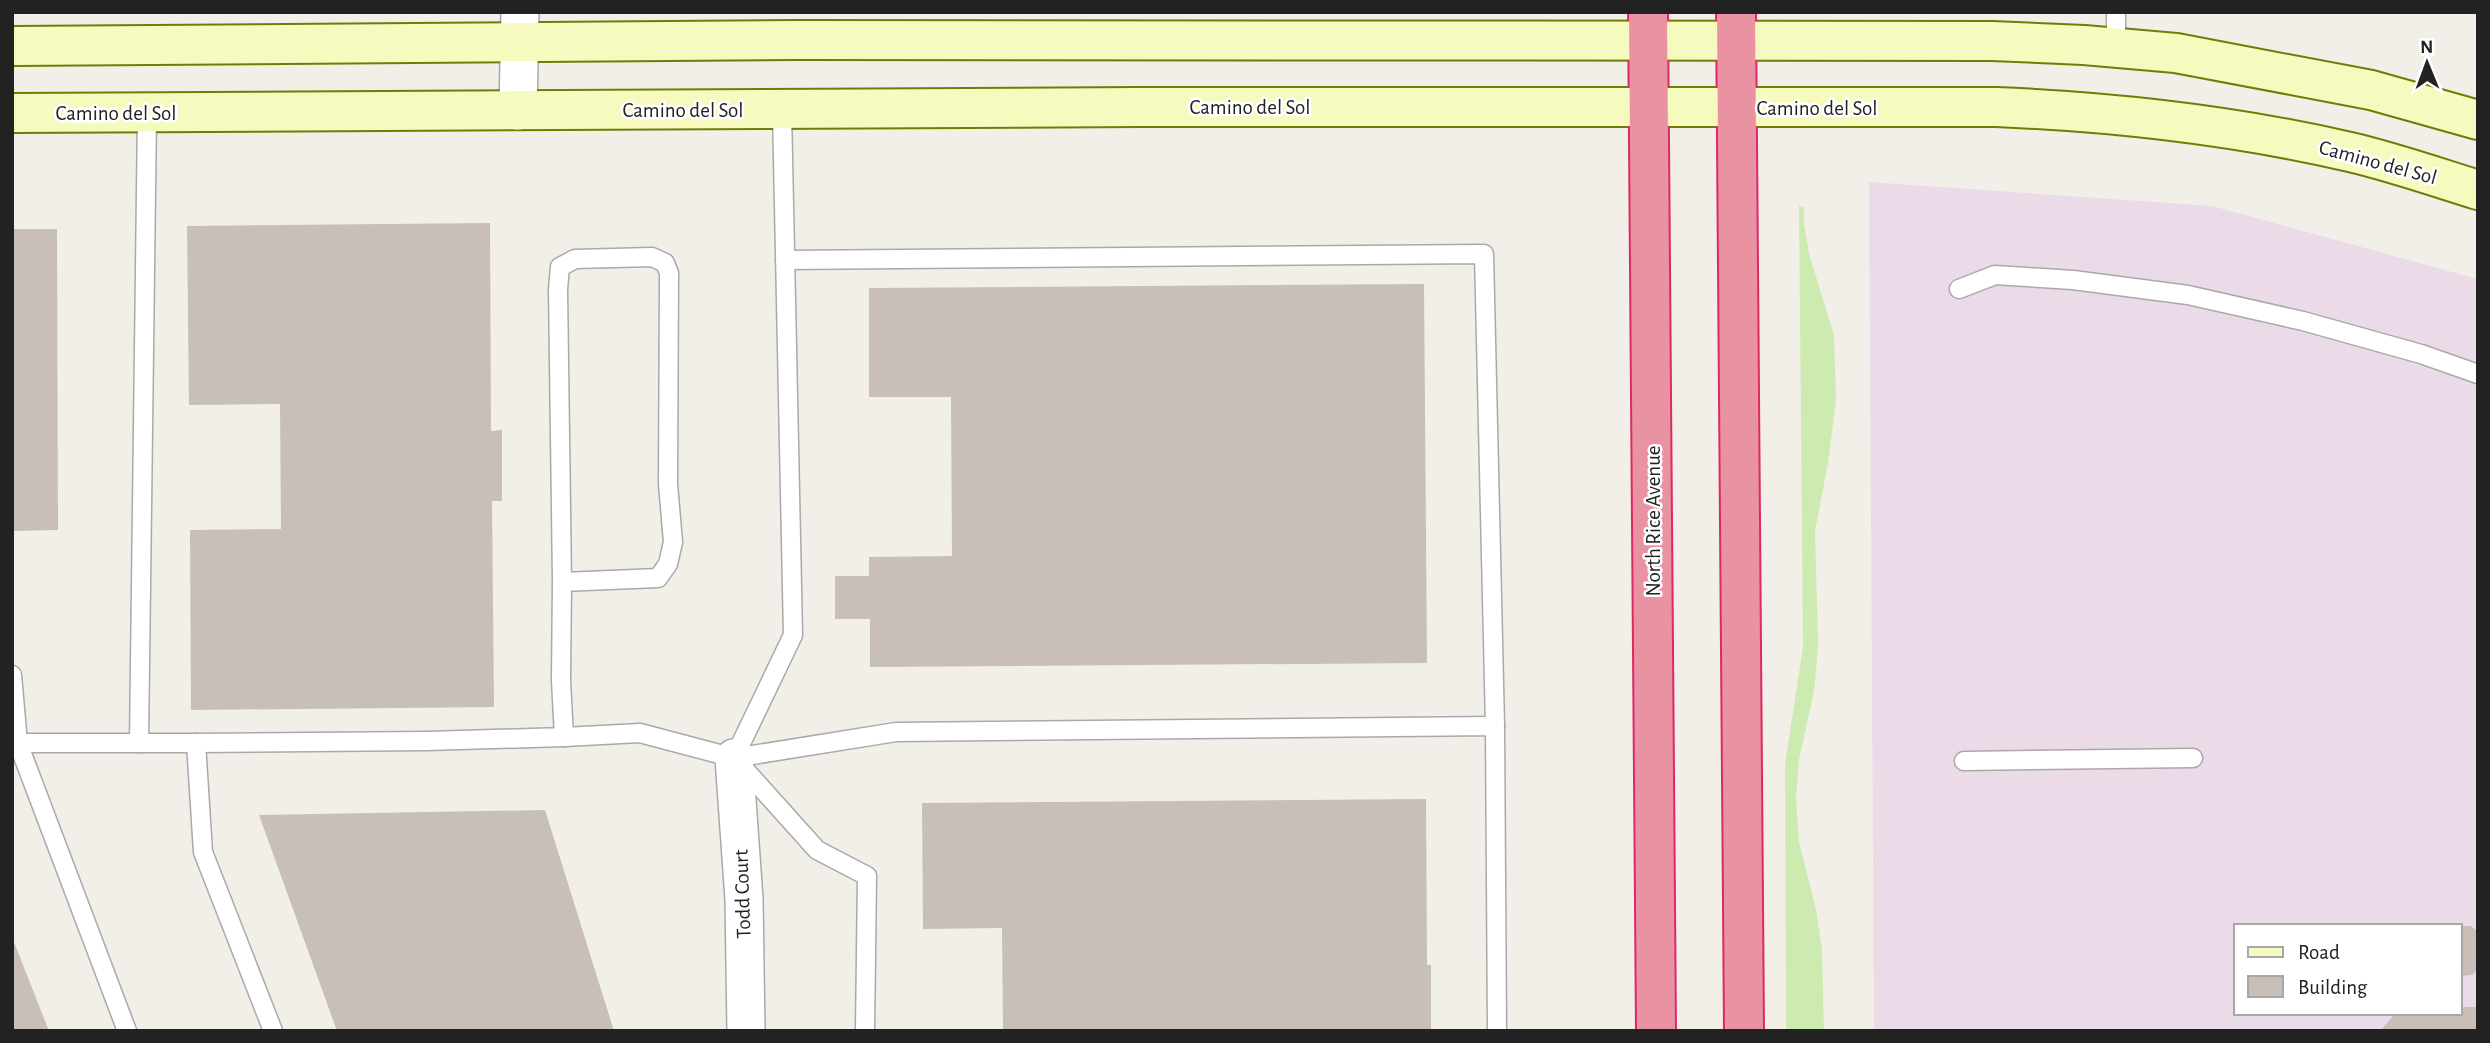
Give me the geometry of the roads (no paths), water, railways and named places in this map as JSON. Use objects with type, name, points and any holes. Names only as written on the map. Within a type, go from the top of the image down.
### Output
[{"type":"highway","name":"North Rice Avenue","points":[[1648,27],[1656,1031]]},
{"type":"highway","points":[[1736,27],[1744,1031]]},
{"type":"street","points":[[518,111],[519,27]]},
{"type":"street","points":[[12,46],[519,27],[880,40],[1736,27],[1992,41],[2116,30],[2176,53],[2371,90],[2478,120]]},
{"type":"street","name":"Camino del Sol","points":[[12,113],[1140,107],[1996,107],[2113,114],[2195,123],[2352,152],[2478,190]]},
{"type":"street","name":"Todd Court","points":[[734,758],[744,899],[746,1031]]},
{"type":"lane","points":[[734,758],[793,635],[782,110]]},
{"type":"lane","points":[[139,743],[147,113]]},
{"type":"lane","points":[[785,260],[1484,254],[1496,726],[1497,1031]]},
{"type":"lane","points":[[562,582],[657,578],[668,564],[673,542],[668,484],[669,274],[665,262],[652,257],[575,259],[560,267],[561,680],[564,737]]},
{"type":"lane","points":[[1959,289],[1995,275],[2073,280],[2188,295],[2303,321],[2421,354],[2478,374]]},
{"type":"lane","points":[[12,675],[15,743],[127,1031]]},
{"type":"lane","points":[[15,743],[427,741],[640,733],[734,758],[896,732],[1496,726]]},
{"type":"lane","points":[[196,743],[203,852],[273,1031]]},
{"type":"lane","points":[[734,758],[817,850],[867,876],[865,1031]]},
{"type":"lane","points":[[1964,761],[2193,758]]}]
